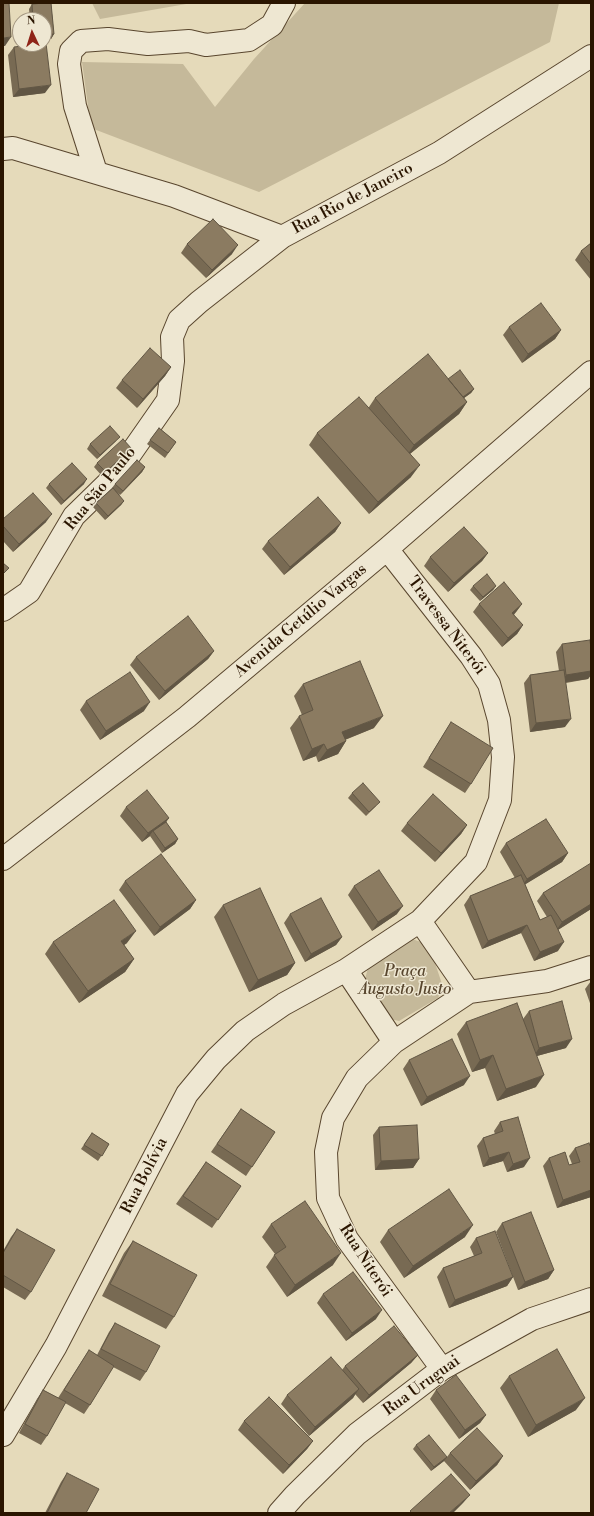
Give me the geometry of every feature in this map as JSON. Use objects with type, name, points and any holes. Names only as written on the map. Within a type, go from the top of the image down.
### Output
[{"type":"street","points":[[96,172],[75,106],[69,64],[71,51],[81,41],[108,39],[148,44],[189,41],[206,45],[249,40],[272,25],[284,3]]},
{"type":"street","name":"Rua Rio de Janeiro","points":[[3,149],[13,148],[174,196],[282,237],[439,153],[591,56]]},
{"type":"street","name":"Rua São Paulo","points":[[3,610],[29,592],[74,516],[115,476],[168,400],[173,360],[172,337],[179,320],[199,302],[282,237]]},
{"type":"street","name":"Avenida Getúlio Vargas","points":[[3,859],[186,717],[387,549],[591,372]]},
{"type":"street","name":"Travessa Niterói","points":[[387,549],[471,656],[489,684],[498,720],[503,757],[500,800],[476,862],[420,922]]},
{"type":"street","points":[[469,992],[420,922],[346,970],[394,1042],[469,992],[547,981],[591,967]]},
{"type":"street","name":"Rua Bolívia","points":[[3,1435],[56,1346],[187,1094],[216,1059],[245,1031],[284,1004],[346,970]]},
{"type":"street","name":"Rua Niterói","points":[[394,1042],[357,1078],[333,1118],[326,1152],[328,1198],[347,1239],[442,1369]]},
{"type":"street","name":"Rua Uruguai","points":[[279,1513],[295,1495],[357,1434],[442,1369],[532,1319],[591,1299]]},
{"type":"green space","points":[[92,3],[192,3],[100,19]]},
{"type":"green space","points":[[305,3],[559,3],[550,42],[259,192],[91,128],[82,62],[183,64],[215,107],[254,59]]},
{"type":"green space","name":"Praça Augusto Justo","points":[[412,939],[421,942],[434,960],[443,987],[438,998],[399,1021],[390,1019],[365,979],[368,968]]},
{"type":"building","points":[[3,3],[9,3],[11,37],[3,38]]},
{"type":"building","points":[[51,3],[52,12],[32,12],[32,4]]},
{"type":"building","points":[[52,13],[54,34],[52,34]]},
{"type":"building","points":[[15,52],[47,52],[51,85],[19,89]]},
{"type":"building","points":[[213,219],[238,245],[212,270],[187,244]]},
{"type":"building","points":[[591,243],[591,264],[581,251]]},
{"type":"building","points":[[541,303],[561,330],[528,354],[509,327]]},
{"type":"building","points":[[150,348],[171,367],[143,399],[122,380]]},
{"type":"building","points":[[428,354],[467,402],[414,445],[375,398]]},
{"type":"building","points":[[460,370],[474,389],[463,397],[448,379]]},
{"type":"building","points":[[359,397],[420,465],[378,502],[317,433]]},
{"type":"building","points":[[110,426],[120,437],[100,455],[90,444]]},
{"type":"building","points":[[159,428],[176,442],[168,453],[150,440]]},
{"type":"building","points":[[123,439],[131,448],[106,472],[97,463]]},
{"type":"building","points":[[137,460],[145,467],[123,491],[115,484]]},
{"type":"building","points":[[72,463],[87,479],[64,501],[49,484]]},
{"type":"building","points":[[113,488],[124,501],[108,516],[96,503]]},
{"type":"building","points":[[33,493],[52,514],[19,544],[3,526],[3,519]]},
{"type":"building","points":[[318,497],[341,523],[290,567],[268,541]]},
{"type":"building","points":[[464,527],[488,553],[454,583],[430,557]]},
{"type":"building","points":[[3,563],[9,568],[3,574]]},
{"type":"building","points":[[487,574],[496,586],[483,597],[473,586]]},
{"type":"building","points":[[504,582],[522,604],[512,613],[523,625],[508,638],[479,604]]},
{"type":"building","points":[[188,616],[214,651],[165,691],[136,657]]},
{"type":"building","points":[[590,640],[591,671],[566,675],[562,644]]},
{"type":"building","points":[[360,661],[383,716],[342,732],[346,741],[327,750],[324,744],[312,749],[299,716],[313,710],[303,684]]},
{"type":"building","points":[[564,670],[571,719],[536,723],[530,675]]},
{"type":"building","points":[[130,672],[150,702],[106,731],[86,701]]},
{"type":"building","points":[[451,722],[493,748],[471,784],[429,758]]},
{"type":"building","points":[[363,783],[380,802],[369,812],[352,793]]},
{"type":"building","points":[[147,790],[169,818],[148,833],[126,807]]},
{"type":"building","points":[[433,794],[467,825],[441,853],[407,823]]},
{"type":"building","points":[[546,819],[568,853],[527,879],[506,843]]},
{"type":"building","points":[[166,822],[178,839],[165,848],[153,831]]},
{"type":"building","points":[[161,854],[196,900],[160,927],[125,881]]},
{"type":"building","points":[[591,863],[591,904],[562,922],[543,893]]},
{"type":"building","points":[[379,870],[403,906],[378,922],[354,886]]},
{"type":"building","points":[[521,875],[540,920],[551,915],[564,942],[540,952],[527,925],[488,941],[470,896]]},
{"type":"building","points":[[260,888],[295,963],[258,980],[223,905]]},
{"type":"building","points":[[321,898],[342,937],[311,954],[290,914]]},
{"type":"building","points":[[114,900],[136,931],[121,941],[134,959],[88,991],[53,942]]},
{"type":"building","points":[[562,1001],[572,1039],[539,1048],[529,1011]]},
{"type":"building","points":[[517,1003],[544,1075],[506,1089],[493,1055],[480,1060],[466,1022]]},
{"type":"building","points":[[452,1039],[470,1076],[427,1097],[409,1060]]},
{"type":"building","points":[[241,1109],[275,1132],[252,1167],[217,1144]]},
{"type":"building","points":[[518,1117],[530,1158],[513,1164],[509,1152],[489,1158],[483,1138],[503,1131],[500,1122]]},
{"type":"building","points":[[417,1125],[419,1159],[381,1161],[379,1127]]},
{"type":"building","points":[[92,1133],[109,1144],[102,1156],[84,1145]]},
{"type":"building","points":[[589,1143],[591,1148],[591,1190],[563,1200],[549,1158],[565,1152],[569,1165],[580,1162],[575,1148]]},
{"type":"building","points":[[206,1162],[241,1186],[218,1220],[183,1196]]},
{"type":"building","points":[[449,1189],[473,1225],[413,1266],[388,1230]]},
{"type":"building","points":[[305,1201],[341,1253],[295,1285],[274,1255],[286,1247],[271,1224]]},
{"type":"building","points":[[531,1212],[554,1270],[525,1282],[502,1223]]},
{"type":"building","points":[[17,1229],[55,1250],[31,1292],[3,1275],[3,1253]]},
{"type":"building","points":[[495,1231],[513,1277],[455,1300],[443,1268],[482,1253],[476,1238]]},
{"type":"building","points":[[133,1241],[197,1275],[174,1317],[110,1284]]},
{"type":"building","points":[[353,1272],[382,1310],[352,1333],[323,1294]]},
{"type":"building","points":[[115,1323],[160,1346],[146,1372],[101,1349]]},
{"type":"building","points":[[394,1326],[418,1355],[369,1395],[345,1366]]},
{"type":"building","points":[[557,1349],[585,1398],[536,1425],[509,1376]]},
{"type":"building","points":[[89,1350],[114,1366],[90,1405],[64,1390]]},
{"type":"building","points":[[331,1357],[359,1389],[315,1427],[287,1395]]},
{"type":"building","points":[[456,1375],[486,1415],[465,1430],[436,1390]]},
{"type":"building","points":[[43,1390],[66,1402],[47,1436],[25,1424]]},
{"type":"building","points":[[269,1397],[313,1441],[289,1465],[244,1421]]},
{"type":"building","points":[[477,1428],[503,1456],[476,1481],[450,1453]]},
{"type":"building","points":[[429,1435],[447,1457],[434,1467],[416,1445]]},
{"type":"building","points":[[67,1473],[99,1489],[86,1513],[47,1513]]},
{"type":"building","points":[[451,1474],[470,1495],[449,1513],[412,1513],[410,1511]]}]
